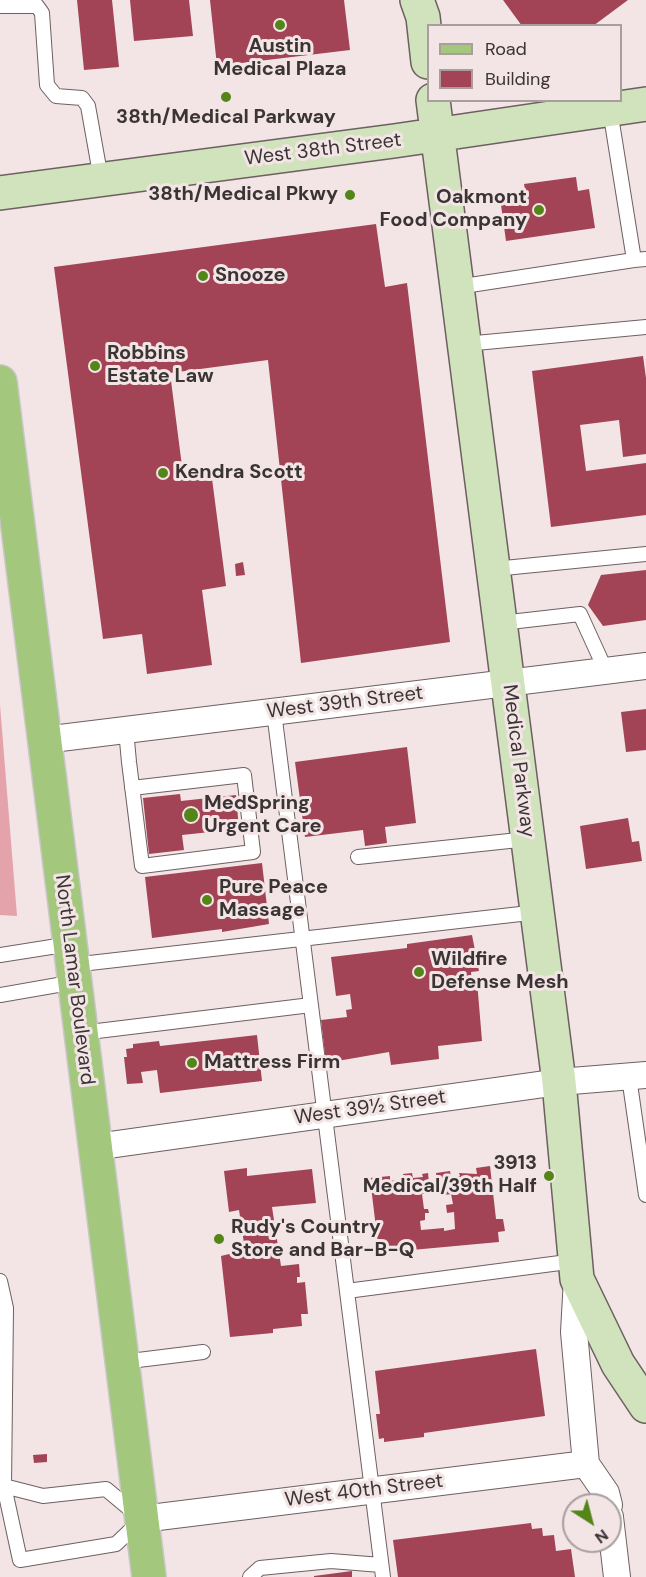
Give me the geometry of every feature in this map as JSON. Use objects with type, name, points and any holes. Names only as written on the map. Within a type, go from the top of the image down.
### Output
[{"type":"main road","name":"North Lamar Boulevard","points":[[0,382],[149,1577]]},
{"type":"street","points":[[417,0],[423,17],[427,48]]},
{"type":"street","name":"Medical Parkway","points":[[433,102],[559,1082],[576,1270],[618,1364],[646,1406]]},
{"type":"street","name":"West 38th Street","points":[[0,193],[438,135],[646,104]]},
{"type":"street","name":"West 39th Street","points":[[44,740],[646,666]]},
{"type":"street","name":"West 39½ Street","points":[[96,1147],[559,1082],[638,1076]]},
{"type":"street","points":[[576,1270],[574,1332],[586,1464],[606,1493]]},
{"type":"street","name":"West 40th Street","points":[[142,1519],[586,1464]]},
{"type":"street","points":[[614,1553],[617,1577]]},
{"type":"lane","points":[[0,6],[37,6],[42,14],[47,85],[56,96],[82,99],[88,106],[101,179]]},
{"type":"lane","points":[[457,287],[640,260],[610,110]]},
{"type":"lane","points":[[465,344],[646,327]]},
{"type":"lane","points":[[494,569],[646,554]]},
{"type":"lane","points":[[501,623],[580,614],[606,671]]},
{"type":"lane","points":[[250,1577],[260,1568],[331,1561],[382,1571],[274,712]]},
{"type":"lane","points":[[126,730],[132,788],[142,866],[253,852],[244,775],[132,788]]},
{"type":"lane","points":[[358,857],[528,839]]},
{"type":"lane","points":[[0,955],[72,964],[538,912]]},
{"type":"lane","points":[[0,995],[72,964]]},
{"type":"lane","points":[[81,1033],[311,1005]]},
{"type":"lane","points":[[638,1076],[646,1195]]},
{"type":"lane","points":[[347,1291],[576,1270]]},
{"type":"lane","points":[[0,1281],[6,1308],[4,1486],[20,1560],[116,1544],[142,1519],[106,1489],[43,1496],[4,1486]]},
{"type":"lane","points":[[122,1362],[203,1352]]},
{"type":"shaded area","points":[[0,705],[17,916],[0,915]]},
{"type":"building","points":[[77,0],[112,0],[119,67],[84,70]]},
{"type":"building","points":[[130,0],[189,0],[193,36],[134,41]]},
{"type":"building","name":"Austin Medical Plaza","points":[[210,0],[344,0],[350,50],[217,66]]},
{"type":"building","points":[[503,0],[628,0],[596,24],[521,24]]},
{"type":"building","points":[[576,177],[578,191],[589,189],[595,228],[506,241],[501,205],[527,201],[524,184]]},
{"type":"building","points":[[376,224],[385,287],[407,283],[450,642],[301,663],[268,360],[170,373],[183,474],[211,471],[226,586],[202,590],[212,665],[147,674],[142,634],[103,639],[54,267]]},
{"type":"building","points":[[643,356],[646,378],[646,454],[623,457],[619,420],[580,425],[586,471],[646,463],[646,515],[551,527],[532,371]]},
{"type":"building","points":[[243,562],[245,575],[236,576],[235,564]]},
{"type":"building","points":[[646,570],[646,620],[603,626],[588,605],[601,575]]},
{"type":"building","points":[[646,709],[646,750],[626,752],[621,712]]},
{"type":"building","points":[[407,747],[416,823],[385,827],[387,843],[365,846],[363,830],[305,837],[295,762]]},
{"type":"building","name":"MedSpring Urgent Care","points":[[180,794],[181,801],[236,795],[239,829],[182,835],[184,850],[149,854],[143,798]]},
{"type":"building","points":[[628,818],[632,842],[639,841],[642,861],[586,869],[580,826]]},
{"type":"building","name":"Pure Peace Massage","points":[[262,863],[269,924],[222,932],[222,929],[152,938],[145,877]]},
{"type":"building","points":[[472,935],[479,971],[471,972],[472,982],[477,981],[482,1041],[438,1046],[439,1059],[391,1065],[389,1052],[326,1063],[321,1020],[347,1017],[346,1010],[352,1009],[350,994],[336,996],[331,957],[407,948],[407,944]]},
{"type":"building","name":"Mattress Firm","points":[[257,1035],[262,1081],[160,1093],[157,1070],[141,1072],[143,1083],[127,1084],[124,1057],[127,1057],[126,1049],[133,1048],[133,1044],[159,1041],[160,1046]]},
{"type":"building","points":[[490,1166],[496,1219],[503,1219],[505,1231],[498,1232],[499,1242],[379,1253],[370,1178],[390,1176],[390,1181],[403,1179],[403,1174],[412,1173],[413,1178],[423,1177],[422,1174],[428,1173],[430,1193],[422,1194],[424,1209],[428,1209],[429,1213],[425,1213],[425,1220],[420,1221],[421,1230],[444,1228],[444,1231],[455,1229],[454,1212],[447,1213],[446,1205],[453,1204],[451,1194],[439,1196],[436,1173],[450,1171],[451,1177],[460,1176],[459,1173],[477,1174],[476,1168]]},
{"type":"building","points":[[247,1168],[247,1176],[312,1169],[316,1203],[272,1207],[281,1266],[299,1264],[300,1277],[297,1277],[297,1283],[305,1282],[308,1314],[301,1314],[302,1326],[273,1329],[273,1333],[230,1337],[221,1256],[245,1250],[239,1210],[229,1212],[224,1171]]},
{"type":"building","points":[[536,1349],[545,1416],[424,1433],[424,1437],[384,1442],[384,1438],[379,1439],[376,1414],[380,1414],[375,1371]]},
{"type":"building","points":[[47,1454],[47,1462],[34,1463],[33,1455]]},
{"type":"building","points":[[531,1523],[532,1529],[542,1528],[543,1536],[554,1535],[556,1551],[572,1553],[575,1577],[398,1577],[393,1540]]},
{"type":"building","points":[[352,1571],[352,1577],[314,1577],[314,1576]]},
{"type":"place","name":"Austin Medical Plaza","points":[[280,25]]},
{"type":"place","name":"38th/Medical Parkway","points":[[226,97]]},
{"type":"place","name":"38th/Medical Pkwy","points":[[350,195]]},
{"type":"place","name":"Oakmont Food Company","points":[[539,210]]},
{"type":"place","name":"Snooze","points":[[203,276]]},
{"type":"place","name":"Robbins Estate Law","points":[[95,366]]},
{"type":"place","name":"Kendra Scott","points":[[163,473]]},
{"type":"place","name":"MedSpring Urgent Care","points":[[191,815]]},
{"type":"place","name":"Pure Peace Massage","points":[[207,900]]},
{"type":"place","name":"Wildfire Defense Mesh","points":[[419,972]]},
{"type":"place","name":"Mattress Firm","points":[[192,1063]]},
{"type":"place","name":"3913 Medical/39th Half","points":[[549,1176]]},
{"type":"place","name":"Rudy's Country Store and Bar-B-Q","points":[[219,1239]]}]
